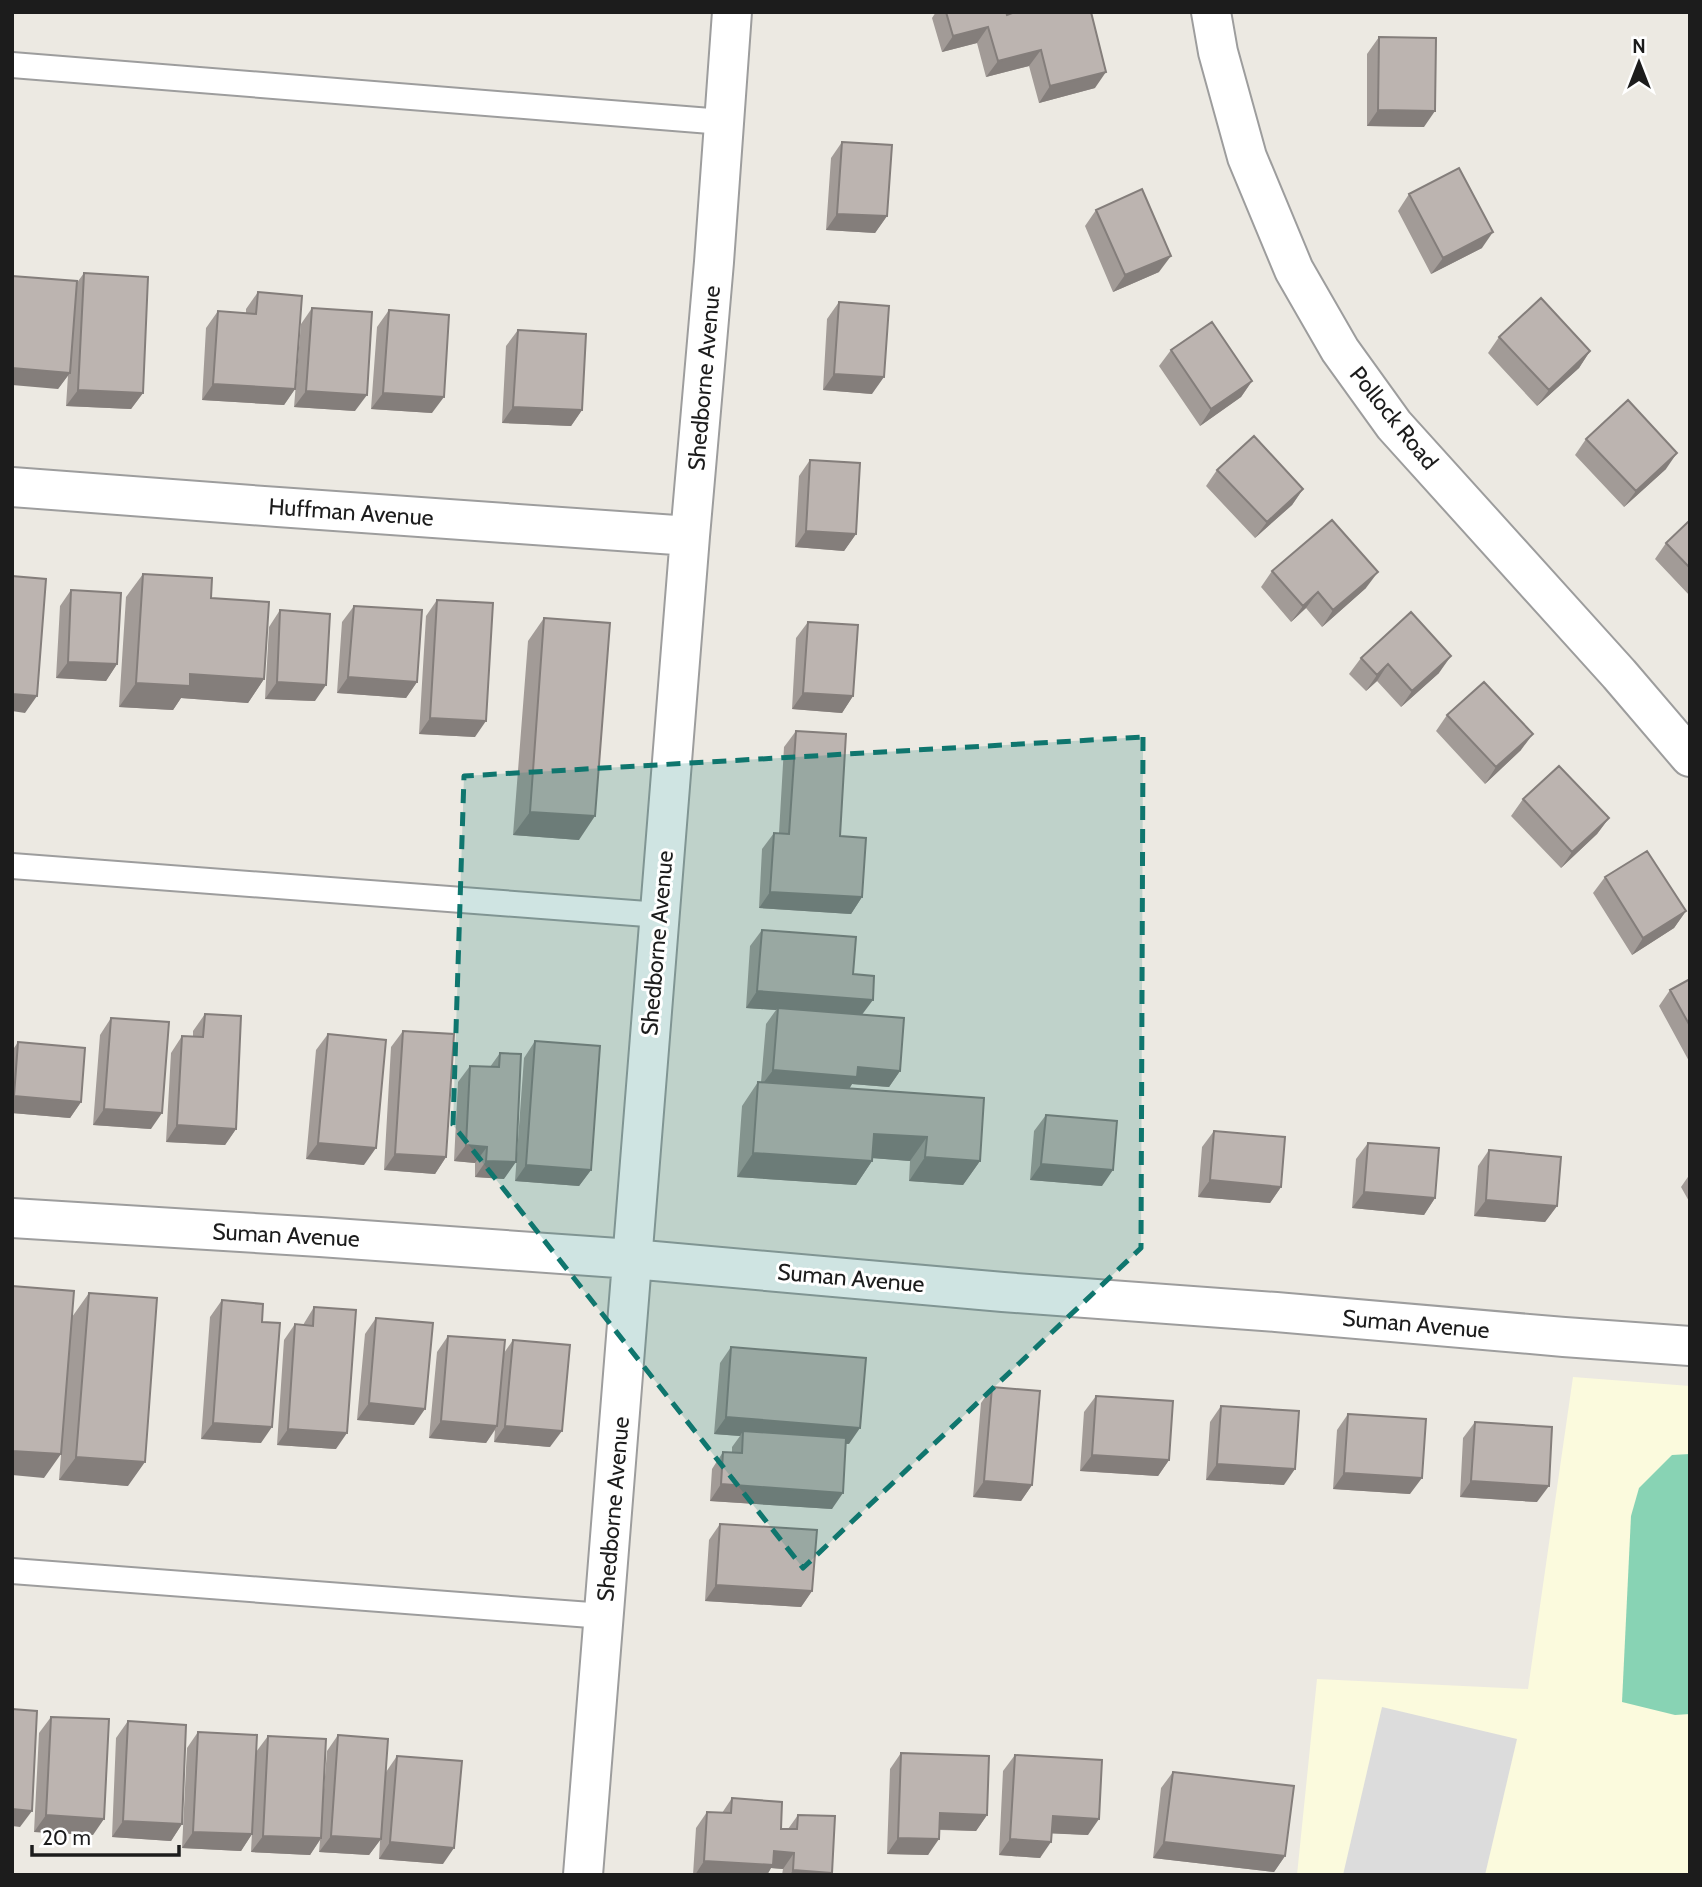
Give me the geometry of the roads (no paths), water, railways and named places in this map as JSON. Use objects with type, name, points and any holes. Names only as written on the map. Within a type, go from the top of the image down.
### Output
[{"type":"street","name":"Shedborne Avenue","points":[[583,1875],[732,12]]},
{"type":"street","name":"Pollock Road","points":[[1211,12],[1218,52],[1247,158],[1294,270],[1340,350],[1394,425],[1619,674],[1690,757]]},
{"type":"street","name":"Huffman Avenue","points":[[12,487],[690,536]]},
{"type":"street","name":"Suman Avenue","points":[[12,1218],[632,1259],[1003,1292],[1690,1346]]},
{"type":"lane","points":[[12,65],[723,121]]},
{"type":"lane","points":[[12,866],[660,915]]},
{"type":"lane","points":[[12,1570],[604,1616]]}]
